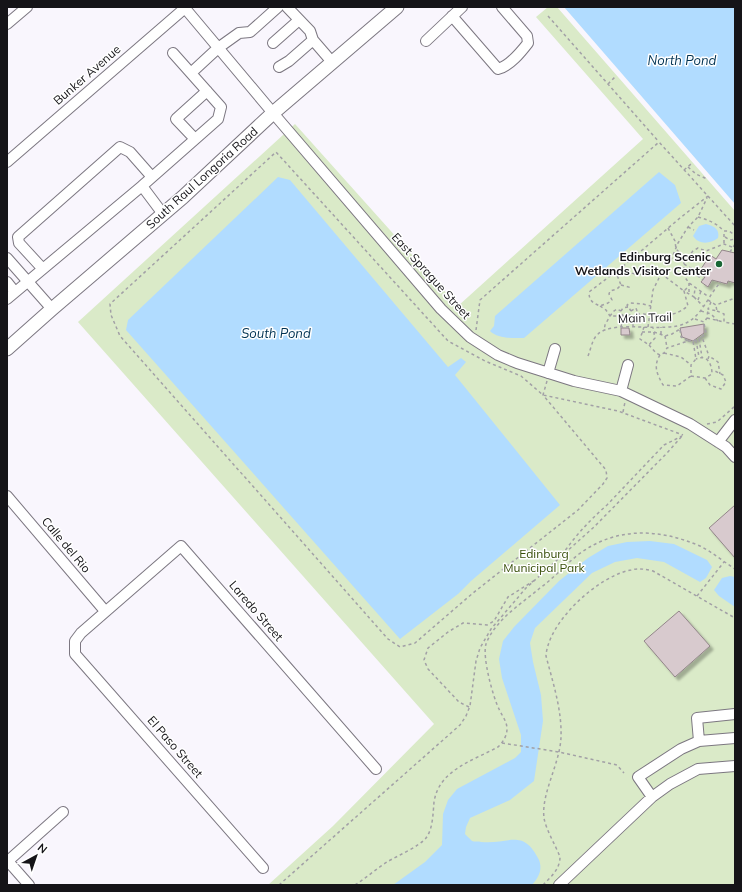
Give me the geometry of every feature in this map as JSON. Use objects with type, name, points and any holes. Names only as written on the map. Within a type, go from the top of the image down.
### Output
[{"type":"main road","name":"South Raul Longoria Road","points":[[7,349],[163,214],[332,62],[397,7]]},
{"type":"street","points":[[7,24],[27,7]]},
{"type":"street","points":[[191,73],[218,48],[238,33],[250,32],[278,7]]},
{"type":"street","points":[[287,7],[310,32],[313,40],[332,62]]},
{"type":"street","points":[[426,41],[462,7]]},
{"type":"street","points":[[452,16],[498,69],[503,68],[521,52],[528,43],[527,36],[502,7]]},
{"type":"street","name":"East Sprague Street","points":[[184,8],[441,309],[470,338],[498,355],[548,377],[621,391],[690,424],[726,447],[735,457]]},
{"type":"street","name":"Bunker Avenue","points":[[7,162],[184,8]]},
{"type":"street","points":[[273,44],[299,20]]},
{"type":"street","points":[[279,67],[289,61],[313,40]]},
{"type":"street","points":[[7,282],[11,295],[142,186],[218,119],[221,107],[173,53]]},
{"type":"street","points":[[195,139],[176,119],[207,91]]},
{"type":"street","points":[[42,268],[19,243],[18,237],[120,148],[130,152],[152,177]]},
{"type":"street","points":[[142,186],[163,214]]},
{"type":"street","points":[[7,258],[52,309]]},
{"type":"street","points":[[548,377],[555,349]]},
{"type":"street","points":[[621,391],[628,365]]},
{"type":"street","points":[[718,442],[735,420]]},
{"type":"street","name":"Calle del Rio","points":[[7,496],[105,611]]},
{"type":"street","name":"Laredo Street","points":[[105,611],[181,546],[376,769]]},
{"type":"street","name":"El Paso Street","points":[[105,611],[81,632],[75,641],[75,654],[263,868]]},
{"type":"street","points":[[699,741],[697,718],[735,714]]},
{"type":"street","points":[[652,797],[638,777],[681,749],[699,741],[735,738]]},
{"type":"street","points":[[559,885],[652,797],[683,776],[698,769],[735,766]]},
{"type":"street","points":[[29,885],[7,861],[63,812]]},
{"type":"path","points":[[548,16],[735,226]]},
{"type":"path","points":[[608,84],[616,76]]},
{"type":"path","points":[[476,332],[480,300],[659,142]]},
{"type":"path","points":[[544,396],[606,470],[607,478],[578,510],[473,593],[415,643],[400,647],[388,639],[120,336],[111,315],[110,304],[276,152],[448,341],[485,361],[521,376],[544,396],[623,413],[683,435]]},
{"type":"path","points":[[684,170],[691,164]]},
{"type":"path","points":[[688,167],[696,174],[707,179]]},
{"type":"path","points":[[648,327],[653,290],[678,243],[688,227],[698,217],[708,196]]},
{"type":"path","points":[[610,316],[606,310],[592,303],[589,297],[589,292],[621,268],[708,196]]},
{"type":"path","points":[[698,217],[718,224],[724,231],[724,244]]},
{"type":"path","points":[[688,227],[694,230]]},
{"type":"path","points":[[668,228],[675,241],[676,249],[680,253],[684,262],[684,276],[689,283],[709,297]]},
{"type":"path","points":[[724,231],[729,231],[735,235]]},
{"type":"path","points":[[725,237],[730,240],[735,239]]},
{"type":"path","points":[[684,262],[693,251],[698,248],[706,251],[724,244],[732,247]]},
{"type":"path","points":[[730,252],[735,244]]},
{"type":"path","points":[[684,262],[703,280]]},
{"type":"path","points":[[621,268],[631,274],[642,275],[659,272],[662,273],[674,285],[690,294],[704,307]]},
{"type":"path","points":[[618,270],[617,275],[621,285]]},
{"type":"path","name":"Main Trail","points":[[588,356],[594,339],[604,330],[611,328],[679,326],[698,316],[709,297],[721,282]]},
{"type":"path","points":[[689,283],[690,294]]},
{"type":"path","points":[[621,285],[632,288]]},
{"type":"path","points":[[600,306],[612,300],[609,294],[610,291],[621,285]]},
{"type":"path","points":[[684,291],[689,286]]},
{"type":"path","points":[[694,297],[695,288]]},
{"type":"path","points":[[633,328],[633,319],[638,314],[670,316],[679,313],[688,306],[684,291]]},
{"type":"path","points":[[698,300],[701,291]]},
{"type":"path","points":[[716,305],[735,298]]},
{"type":"path","points":[[707,300],[716,305],[717,311]]},
{"type":"path","points":[[667,348],[699,339],[706,333],[704,322],[707,318],[708,309],[711,302]]},
{"type":"path","points":[[622,311],[623,308],[628,307],[627,305],[630,303],[650,306]]},
{"type":"path","points":[[635,303],[638,314]]},
{"type":"path","points":[[628,307],[631,311]]},
{"type":"path","points":[[629,316],[631,311],[636,308]]},
{"type":"path","points":[[604,330],[605,325],[614,311],[617,309],[622,311]]},
{"type":"path","points":[[708,309],[724,314],[724,322]]},
{"type":"path","points":[[621,328],[623,316],[622,311]]},
{"type":"path","points":[[701,311],[711,314],[718,321]]},
{"type":"path","points":[[610,316],[629,316],[633,319]]},
{"type":"path","points":[[694,318],[704,322]]},
{"type":"path","points":[[707,318],[735,324]]},
{"type":"path","points":[[679,326],[681,337],[688,341]]},
{"type":"path","points":[[644,327],[640,339],[660,355]]},
{"type":"path","points":[[649,345],[655,338],[654,327]]},
{"type":"path","points":[[661,327],[661,334]]},
{"type":"path","points":[[642,332],[654,332],[665,336],[680,330]]},
{"type":"path","points":[[665,336],[667,348],[656,361],[657,375],[663,385],[677,386],[691,376],[705,378],[712,374],[712,365],[708,359],[702,357],[696,359],[691,365],[691,376]]},
{"type":"path","points":[[702,337],[709,356],[718,362],[720,374]]},
{"type":"path","points":[[699,339],[702,357]]},
{"type":"path","points":[[696,340],[699,357]]},
{"type":"path","points":[[693,341],[696,359]]},
{"type":"path","points":[[664,353],[681,357],[691,365]]},
{"type":"path","points":[[705,378],[710,386],[722,389],[726,382],[723,375],[712,370]]},
{"type":"path","points":[[544,396],[548,377]]},
{"type":"path","points":[[623,413],[625,402]]},
{"type":"path","points":[[705,426],[717,422],[735,406]]},
{"type":"path","points":[[279,885],[460,725],[466,716],[469,707],[480,648],[491,629],[526,588],[594,527],[683,435]]},
{"type":"path","points":[[560,556],[572,540],[597,514],[607,506],[664,445],[683,435]]},
{"type":"path","points":[[355,885],[386,863],[422,842],[430,831],[436,792],[450,773],[460,766],[498,748],[502,743],[506,736],[506,723],[498,708],[486,665],[486,644],[496,628],[509,613],[542,588],[579,554],[600,542],[619,535],[640,532],[657,533],[679,538],[700,546],[735,570]]},
{"type":"path","points":[[697,596],[724,562]]},
{"type":"path","points":[[543,885],[557,869],[560,862],[560,857],[544,818],[545,800],[559,752],[561,739],[561,717],[546,656],[547,648],[552,636],[564,616],[577,602],[602,583],[619,573],[639,568],[652,571],[735,618]]},
{"type":"path","points":[[469,707],[459,702],[428,669],[424,660],[428,648],[448,632],[463,623],[487,625],[494,621],[512,594],[538,578]]},
{"type":"path","points":[[502,743],[559,752],[617,765],[624,773]]},
{"type":"green space","name":"Edinburg Municipal Park","points":[[548,7],[557,7],[735,211],[735,885],[268,885],[333,826],[434,724],[78,322],[295,124],[458,306],[643,139],[536,17]]},
{"type":"water","name":"North Pond","points":[[564,7],[735,7],[735,204]]},
{"type":"water","points":[[659,172],[675,185],[681,203],[524,338],[501,337],[490,331],[494,326],[495,316]]},
{"type":"water","name":"South Pond","points":[[278,177],[290,180],[448,367],[461,358],[466,362],[455,375],[560,505],[471,581],[458,594],[400,639],[126,330],[128,320]]},
{"type":"water","points":[[706,224],[716,228],[718,238],[705,243],[698,241],[693,236],[699,226]]},
{"type":"water","points":[[650,541],[674,544],[707,560],[712,567],[706,578],[700,582],[664,562],[637,558],[615,562],[592,573],[535,628],[530,643],[541,695],[543,721],[534,781],[510,800],[470,818],[466,827],[465,834],[472,841],[491,842],[514,840],[527,844],[539,860],[540,867],[538,877],[532,885],[393,885],[425,862],[442,845],[443,814],[448,800],[457,789],[515,758],[521,752],[521,735],[502,678],[499,659],[503,641],[514,627],[559,581],[588,558],[608,546],[627,542]]},
{"type":"water","points":[[730,576],[735,577],[735,607],[719,596],[714,590],[722,578]]},
{"type":"building","name":"Edinburg Scenic Wetlands Visitor Center","points":[[722,250],[735,253],[735,283],[728,281],[727,284],[712,280],[708,287],[701,282],[705,277],[700,274],[703,270],[701,269],[710,255],[716,259]]},
{"type":"building","points":[[704,324],[704,333],[693,341],[682,337],[680,328]]},
{"type":"building","points":[[621,328],[629,328],[630,335],[621,335]]},
{"type":"building","points":[[735,505],[735,558],[709,528]]},
{"type":"building","points":[[679,611],[710,646],[675,677],[644,641]]},
{"type":"place","name":"Edinburg Scenic Wetlands Visitor Center","points":[[719,264]]}]
